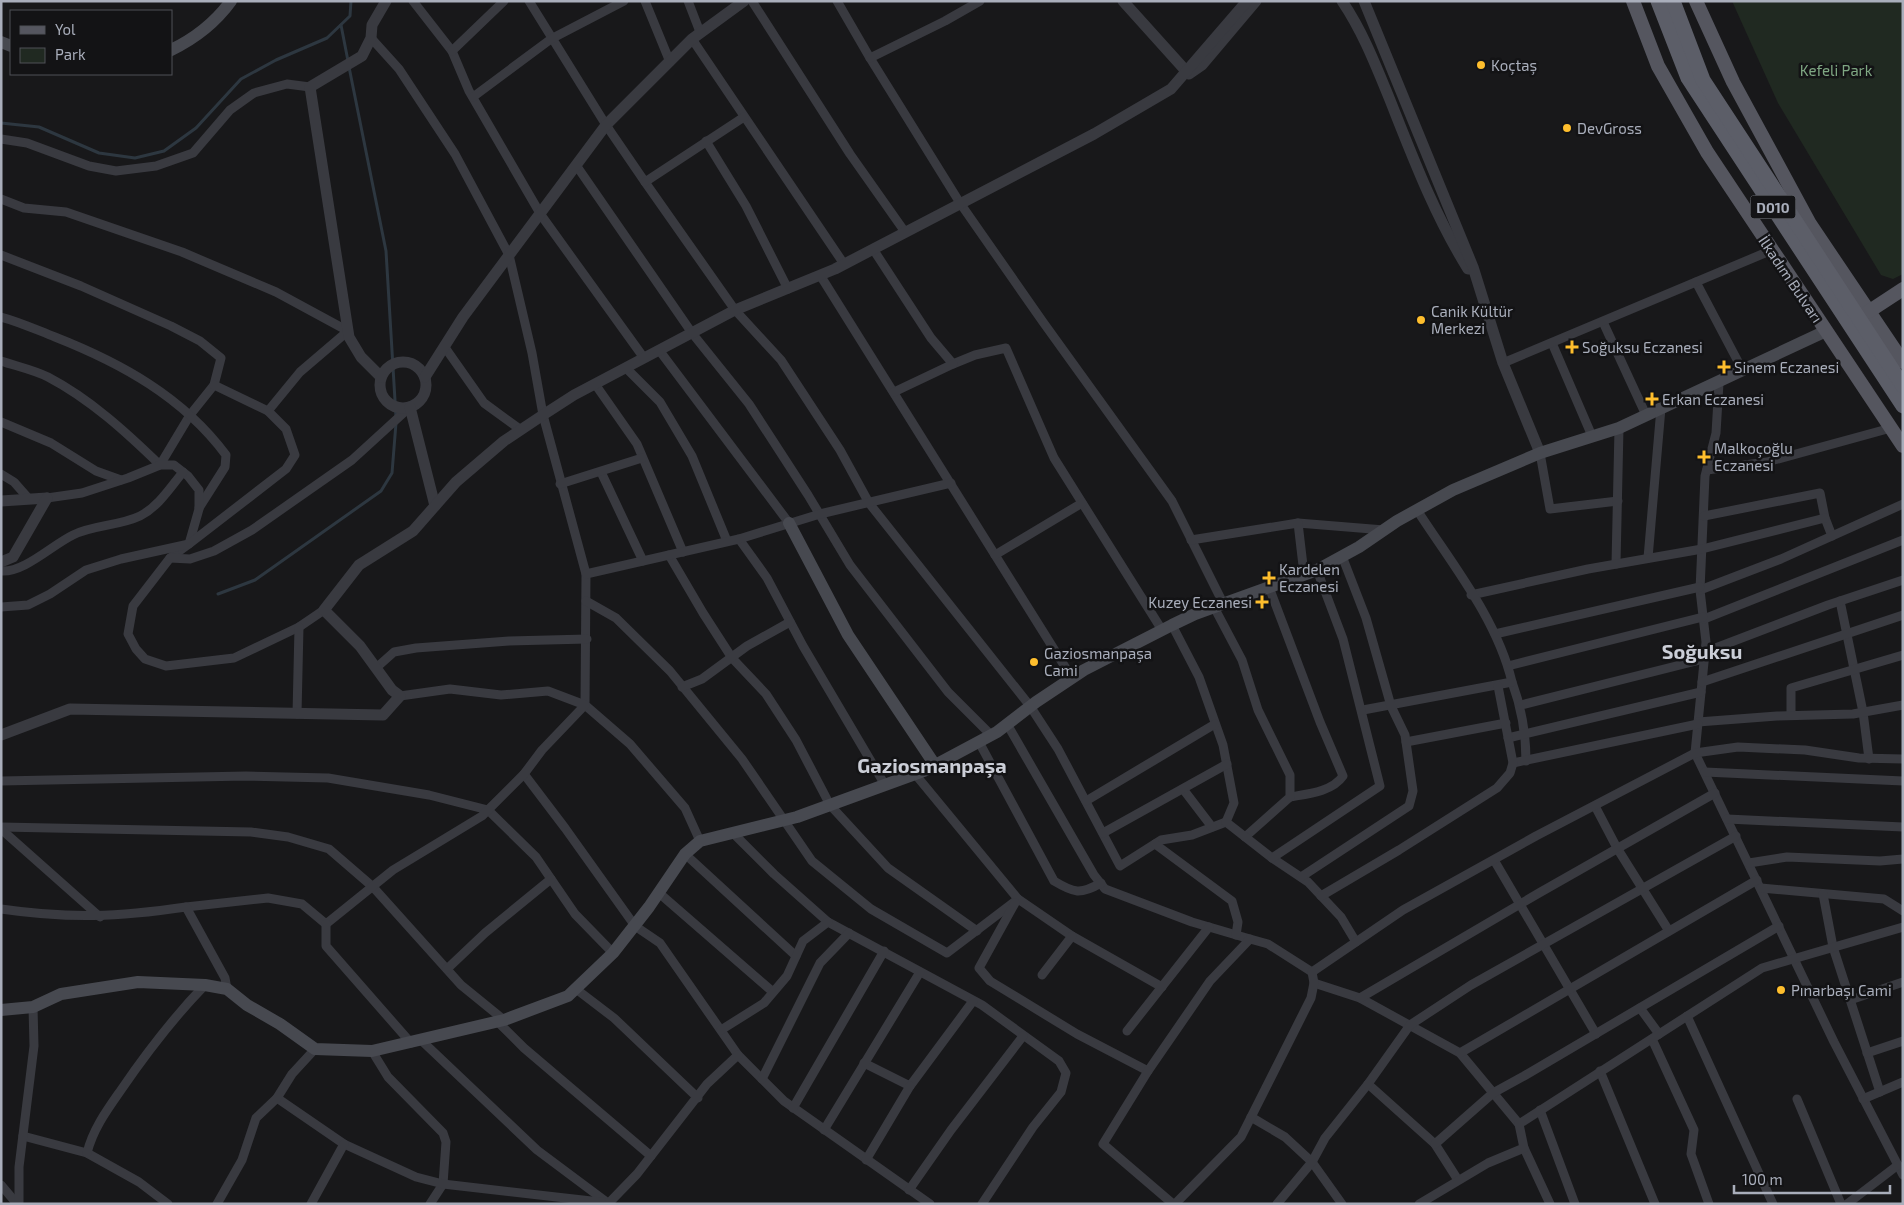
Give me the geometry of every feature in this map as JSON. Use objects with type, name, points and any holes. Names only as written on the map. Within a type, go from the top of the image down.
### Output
[{"type":"highway","name":"İlkadım Bulvarı","points":[[1658,1],[1688,78],[1903,406]]},
{"type":"highway","name":"D010","points":[[1673,1],[1703,80],[1903,386]]},
{"type":"main road","points":[[172,50],[192,40],[221,16],[231,1]]},
{"type":"main road","name":"İlkadım Bulvarı","points":[[1633,1],[1658,66],[1706,152],[1903,446]]},
{"type":"main road","points":[[1696,1],[1733,82],[1810,224],[1903,362]]},
{"type":"main road","points":[[1868,312],[1903,289]]},
{"type":"main road","points":[[1,1010],[33,1007],[61,994],[138,982],[205,985],[228,989],[247,1005],[280,1024],[315,1049],[372,1051],[501,1021],[568,996],[576,989],[613,953],[659,893],[685,854],[700,841],[783,820],[830,805],[935,765],[992,735],[1030,706],[1072,678],[1167,628],[1218,605],[1317,570],[1453,490],[1540,452],[1619,428],[1719,383],[1826,331]]},
{"type":"main road","points":[[789,524],[848,634],[935,765]]},
{"type":"street","points":[[1,140],[28,143],[89,166],[116,171],[156,166],[178,160],[193,153],[230,110],[254,93],[286,84],[310,87],[362,56],[371,38],[372,25],[386,1]]},
{"type":"street","points":[[413,1],[452,51],[472,97],[540,215],[644,358]]},
{"type":"street","points":[[452,51],[504,1]]},
{"type":"street","points":[[530,1],[551,39],[645,182],[736,310],[781,360],[840,450],[869,503],[1030,706],[1058,749],[1120,866],[1161,840],[1192,835],[1226,822],[1234,802],[1227,764],[1199,676],[1082,503],[1054,458],[1006,348],[975,355],[894,392]]},
{"type":"street","points":[[472,97],[551,39],[624,1]]},
{"type":"street","points":[[645,1],[670,62]]},
{"type":"street","points":[[688,1],[696,36],[744,117],[844,264]]},
{"type":"street","points":[[170,558],[190,559],[214,551],[252,530],[352,460],[410,407],[417,403],[425,391],[425,377],[444,346],[606,125],[696,36],[744,1]]},
{"type":"street","points":[[752,1],[850,154],[905,232]]},
{"type":"street","points":[[837,1],[960,203],[1172,501],[1191,540],[1242,660],[1258,710],[1290,775],[1290,797]]},
{"type":"street","points":[[870,58],[945,22],[980,1]]},
{"type":"street","points":[[1122,1],[1186,71]]},
{"type":"street","points":[[214,385],[268,411],[286,429],[295,455],[286,469],[170,558],[133,606],[128,634],[136,649],[145,658],[166,666],[234,658],[299,627],[324,610],[359,565],[413,531],[456,482],[504,441],[543,415],[595,384],[736,310],[820,275],[873,249],[1094,134],[1171,89],[1247,1]]},
{"type":"street","points":[[1175,84],[1202,65],[1256,1]]},
{"type":"street","points":[[1342,1],[1354,18],[1373,60],[1446,234],[1483,294]]},
{"type":"street","points":[[1364,1],[1483,294],[1503,363],[1540,452],[1550,509],[1618,501]]},
{"type":"street","points":[[326,924],[393,870],[482,816],[524,774],[542,750],[585,705],[586,574],[560,484],[543,415],[526,324],[509,255],[456,154],[399,68],[371,38]]},
{"type":"street","points":[[310,87],[349,337],[361,357],[381,377]]},
{"type":"street","points":[[645,182],[744,117]]},
{"type":"street","points":[[706,141],[746,206],[788,289]]},
{"type":"street","points":[[576,165],[692,333],[748,404],[820,514],[850,565],[948,692],[992,735]]},
{"type":"street","points":[[1,199],[24,208],[66,212],[182,252],[276,292],[348,331]]},
{"type":"street","points":[[873,249],[931,338],[953,364]]},
{"type":"street","points":[[1503,363],[1772,250]]},
{"type":"street","points":[[1,254],[81,286],[171,326],[200,341],[220,358],[214,385],[190,415],[160,465]]},
{"type":"street","points":[[820,275],[1072,678]]},
{"type":"street","points":[[1696,282],[1744,371]]},
{"type":"street","points":[[1,317],[91,351],[146,381],[208,430],[226,455],[225,467],[199,509]]},
{"type":"street","points":[[1602,322],[1646,415]]},
{"type":"street","points":[[268,411],[300,372],[348,331]]},
{"type":"street","points":[[1552,343],[1592,436]]},
{"type":"street","points":[[444,346],[484,403],[521,430]]},
{"type":"street","points":[[659,350],[789,524]]},
{"type":"street","points":[[410,407],[396,407],[389,404],[381,392],[381,377],[389,366],[402,361],[416,366],[425,377]]},
{"type":"street","points":[[1,362],[47,376],[75,393],[131,437],[160,465]]},
{"type":"street","points":[[626,368],[660,402],[692,456],[728,541]]},
{"type":"street","points":[[1719,383],[1716,433],[1707,470],[1704,516],[1700,589],[1705,656],[1696,753],[1863,1099],[1903,1175]]},
{"type":"street","points":[[595,384],[637,444],[683,552]]},
{"type":"street","points":[[410,407],[435,506]]},
{"type":"street","points":[[1648,558],[1661,408]]},
{"type":"street","points":[[1,422],[51,443],[96,472],[121,480]]},
{"type":"street","points":[[1616,564],[1619,428]]},
{"type":"street","points":[[1707,470],[1767,462],[1890,428]]},
{"type":"street","points":[[560,484],[642,458]]},
{"type":"street","points":[[1,501],[82,493],[160,465],[174,465],[199,490],[199,509],[190,544]]},
{"type":"street","points":[[1,571],[8,572],[33,560],[73,535],[139,516],[159,501],[183,472]]},
{"type":"street","points":[[601,472],[643,561]]},
{"type":"street","points":[[1,474],[14,482],[29,499]]},
{"type":"street","points":[[586,574],[728,541],[820,514],[950,483]]},
{"type":"street","points":[[1704,516],[1820,493],[1825,518],[1832,536]]},
{"type":"street","points":[[1,562],[13,557],[46,498]]},
{"type":"street","points":[[995,555],[1082,503]]},
{"type":"street","points":[[1494,634],[1700,589],[1781,559],[1903,504]]},
{"type":"street","points":[[1417,510],[1494,634],[1508,666],[1521,705],[1526,734],[1526,760]]},
{"type":"street","points":[[1471,595],[1616,564],[1702,549],[1825,518]]},
{"type":"street","points":[[1191,540],[1298,523],[1384,530]]},
{"type":"street","points":[[1298,523],[1304,574]]},
{"type":"street","points":[[739,538],[767,578],[790,622],[885,784]]},
{"type":"street","points":[[1508,666],[1703,618],[1903,540]]},
{"type":"street","points":[[1,607],[28,605],[50,594],[86,570],[120,559],[190,544]]},
{"type":"street","points":[[669,554],[732,658],[766,694],[796,740],[830,805],[851,831],[888,868],[977,931]]},
{"type":"street","points":[[1301,877],[1409,806],[1413,791],[1406,742],[1391,706],[1366,618],[1342,556]]},
{"type":"street","points":[[1272,858],[1314,828],[1380,786],[1363,710],[1344,639],[1317,570]]},
{"type":"street","points":[[1521,705],[1705,656],[1840,601],[1903,580]]},
{"type":"street","points":[[1245,838],[1290,797],[1313,794],[1338,783],[1343,776],[1320,722],[1269,587]]},
{"type":"street","points":[[586,601],[616,618],[670,671],[742,759],[812,860],[864,902],[947,953],[1018,899]]},
{"type":"street","points":[[1840,601],[1863,712],[1869,758]]},
{"type":"street","points":[[324,610],[360,646],[392,690],[400,696]]},
{"type":"street","points":[[1702,682],[1903,615]]},
{"type":"street","points":[[682,687],[702,679],[748,646],[790,622]]},
{"type":"street","points":[[298,714],[299,627]]},
{"type":"street","points":[[376,668],[394,652],[416,648],[509,641],[586,639]]},
{"type":"street","points":[[1791,715],[1790,688],[1903,655]]},
{"type":"street","points":[[1363,710],[1512,682]]},
{"type":"street","points":[[1321,896],[1399,850],[1496,788],[1510,773],[1513,763],[1498,686]]},
{"type":"street","points":[[1,735],[70,709],[383,715],[400,696],[450,689],[501,695],[548,691],[585,705],[630,744],[685,808],[700,841]]},
{"type":"street","points":[[1508,738],[1701,692]]},
{"type":"street","points":[[1513,763],[1698,723],[1791,715],[1863,712],[1903,705]]},
{"type":"street","points":[[1406,742],[1506,723]]},
{"type":"street","points":[[1007,724],[1105,889],[1210,927],[1268,944],[1312,972],[1314,983],[1311,998],[1241,1138],[1174,1204],[1103,1144],[1148,1071],[1210,981],[1250,939]]},
{"type":"street","points":[[1086,801],[1215,724]]},
{"type":"street","points":[[979,742],[1054,882],[1072,892],[1088,890],[1101,883]]},
{"type":"street","points":[[1312,972],[1403,910],[1696,753],[1738,747],[1805,750],[1869,758],[1903,759]]},
{"type":"street","points":[[1103,833],[1227,764]]},
{"type":"street","points":[[1704,772],[1903,781]]},
{"type":"street","points":[[524,774],[635,926],[660,943],[738,1055],[793,1108],[930,1204]]},
{"type":"street","points":[[915,774],[1018,899],[1072,936],[1162,987]]},
{"type":"street","points":[[1,781],[246,776],[328,778],[428,795],[488,810],[536,857],[575,914],[613,953]]},
{"type":"street","points":[[1183,789],[1212,827]]},
{"type":"street","points":[[1360,998],[1715,793]]},
{"type":"street","points":[[1595,806],[1617,848],[1644,888],[1669,931]]},
{"type":"street","points":[[1727,819],[1903,827]]},
{"type":"street","points":[[1226,822],[1272,858],[1301,877],[1340,917],[1356,942]]},
{"type":"street","points":[[1,828],[251,832],[288,837],[329,849],[373,887],[461,985],[501,1021],[524,1048],[651,1156]]},
{"type":"street","points":[[1,828],[100,917]]},
{"type":"street","points":[[733,833],[774,874],[828,922],[974,1001],[1008,1023],[1059,1061],[1066,1073],[1061,1092],[1033,1127],[982,1204]]},
{"type":"street","points":[[1277,1204],[1312,1162],[1325,1138],[1368,1084],[1410,1025],[1471,985],[1736,836]]},
{"type":"street","points":[[1155,844],[1232,901],[1238,922],[1236,935]]},
{"type":"street","points":[[685,854],[796,956]]},
{"type":"street","points":[[1749,863],[1787,857],[1880,861],[1903,859]]},
{"type":"street","points":[[1494,860],[1596,1034]]},
{"type":"street","points":[[447,969],[485,933],[551,879]]},
{"type":"street","points":[[1460,1053],[1669,931],[1759,884],[1823,894],[1884,899],[1903,911]]},
{"type":"street","points":[[659,893],[773,992]]},
{"type":"street","points":[[1823,894],[1833,947],[1880,1092]]},
{"type":"street","points":[[1,909],[76,918],[130,916],[186,907],[268,898],[302,904],[326,924]]},
{"type":"street","points":[[1018,899],[979,968],[990,981],[1077,1034],[1148,1071]]},
{"type":"street","points":[[186,907],[225,978],[228,989]]},
{"type":"street","points":[[721,1030],[764,1003],[787,976],[803,941],[828,922]]},
{"type":"street","points":[[326,924],[326,946],[417,1042],[537,1150],[609,1203]]},
{"type":"street","points":[[1435,1144],[1493,1094],[1779,926]]},
{"type":"street","points":[[1127,1031],[1210,927]]},
{"type":"street","points":[[1519,1124],[1762,968],[1903,927]]},
{"type":"street","points":[[762,1079],[820,963],[849,933]]},
{"type":"street","points":[[1042,975],[1072,936]]},
{"type":"street","points":[[793,1108],[884,951]]},
{"type":"street","points":[[824,1130],[920,972]]},
{"type":"street","points":[[1850,1000],[1903,982]]},
{"type":"street","points":[[1314,983],[1360,998],[1460,1053],[1519,1124],[1524,1148],[1550,1204]]},
{"type":"street","points":[[87,1153],[92,1134],[154,1041],[176,1014],[205,985]]},
{"type":"street","points":[[576,989],[614,1018],[698,1098]]},
{"type":"street","points":[[866,1160],[910,1086],[974,1001]]},
{"type":"street","points":[[18,1204],[23,1136],[34,1046],[33,1007]]},
{"type":"street","points":[[1640,1008],[1655,1036],[1694,1130],[1691,1154],[1709,1204]]},
{"type":"street","points":[[1687,1016],[1773,1204]]},
{"type":"street","points":[[909,1190],[951,1130],[1023,1036]]},
{"type":"street","points":[[1867,1053],[1903,1041]]},
{"type":"street","points":[[217,1204],[242,1160],[256,1118],[278,1098],[292,1074],[315,1049]]},
{"type":"street","points":[[372,1051],[388,1077],[442,1133],[446,1142],[442,1184],[430,1204]]},
{"type":"street","points":[[609,1203],[651,1156],[708,1084],[738,1055]]},
{"type":"street","points":[[864,1063],[910,1086]]},
{"type":"street","points":[[1600,1071],[1654,1204]]},
{"type":"street","points":[[1863,1099],[1903,1082]]},
{"type":"street","points":[[1368,1084],[1435,1144],[1458,1180]]},
{"type":"street","points":[[278,1098],[344,1144],[416,1177],[442,1184],[609,1203]]},
{"type":"street","points":[[1797,1098],[1841,1204]]},
{"type":"street","points":[[1540,1110],[1575,1204]]},
{"type":"street","points":[[1251,1118],[1285,1137],[1312,1162],[1342,1204]]},
{"type":"street","points":[[23,1136],[87,1153],[139,1182],[168,1204]]},
{"type":"street","points":[[311,1204],[344,1144]]},
{"type":"street","points":[[1419,1204],[1488,1163],[1524,1148]]},
{"type":"street","points":[[1847,1204],[1898,1165]]},
{"type":"street","points":[[1,1185],[18,1204]]},
{"type":"green space","name":"Kefeli Park","points":[[1732,1],[1903,1],[1903,274],[1893,279],[1881,275],[1778,103]]},
{"type":"waterway","points":[[1,123],[39,127],[99,153],[135,158],[164,151],[196,128],[241,79],[276,60],[327,38],[350,16],[351,1]]},
{"type":"waterway","points":[[341,25],[348,61]]},
{"type":"waterway","points":[[349,67],[386,251],[396,417]]},
{"type":"waterway","points":[[218,594],[255,580],[381,491],[392,473],[396,423]]},
{"type":"place","name":"Koçtaş","points":[[1481,65]]},
{"type":"place","name":"DevGross","points":[[1567,128]]},
{"type":"place","name":"Canik Kültür Merkezi","points":[[1421,320]]},
{"type":"place","name":"Soğuksu Eczanesi","points":[[1572,347]]},
{"type":"place","name":"Sinem Eczanesi","points":[[1724,367]]},
{"type":"place","name":"Erkan Eczanesi","points":[[1652,399]]},
{"type":"place","name":"Malkoçoğlu Eczanesi","points":[[1704,457]]},
{"type":"place","name":"Kardelen Eczanesi","points":[[1269,578]]},
{"type":"place","name":"Kuzey Eczanesi","points":[[1262,602]]},
{"type":"place","name":"Gaziosmanpaşa Cami","points":[[1034,662]]},
{"type":"place","name":"Pınarbaşı Cami","points":[[1781,990]]},
{"type":"district","name":"Soğuksu","points":[[1702,651]]},
{"type":"district","name":"Gaziosmanpaşa","points":[[932,765]]}]
